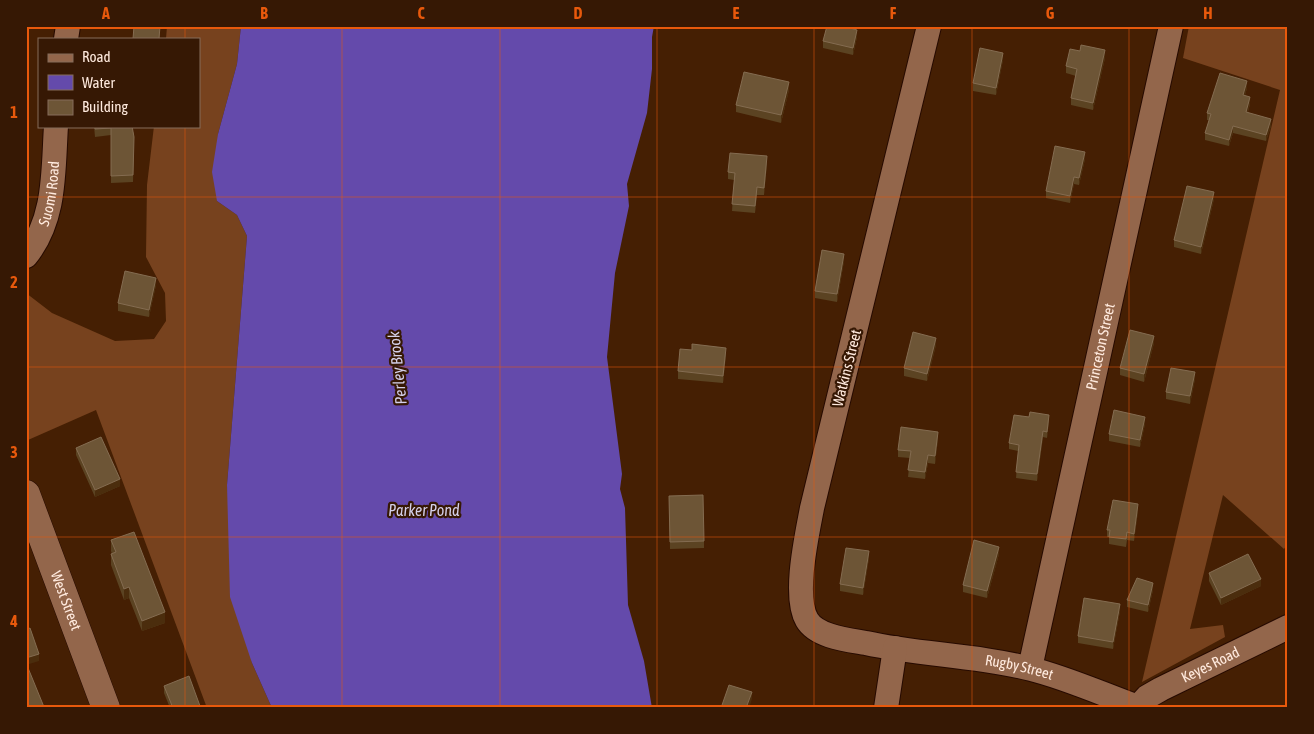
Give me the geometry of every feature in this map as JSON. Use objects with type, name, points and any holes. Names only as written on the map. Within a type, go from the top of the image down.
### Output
[{"type":"main road","name":"West Street","points":[[26,494],[106,708]]},
{"type":"street","name":"Watkins Street","points":[[895,648],[843,638],[818,630],[812,625],[808,621],[803,603],[802,570],[812,508],[929,26]]},
{"type":"street","name":"Princeton Street","points":[[1030,668],[1171,26]]},
{"type":"street","name":"Suomi Road","points":[[26,256],[37,242],[48,212],[54,174],[56,128]]},
{"type":"street","name":"Keyes Road","points":[[1137,707],[1147,697],[1161,689],[1288,627]]},
{"type":"street","name":"Rugby Street","points":[[895,648],[1030,668],[1137,707]]},
{"type":"street","points":[[886,708],[895,648]]},
{"type":"shaded area","points":[[167,26],[241,26],[237,64],[218,134],[217,201],[237,215],[247,236],[227,485],[252,663],[272,708],[207,708],[96,410],[28,440],[26,437],[26,293],[52,313],[115,341],[154,339],[166,321],[165,293],[146,257],[147,185],[154,128],[200,128],[200,38],[166,38]]},
{"type":"shaded area","points":[[1189,26],[1288,26],[1288,543],[1284,549],[1223,495],[1190,629],[1223,625],[1225,637],[1142,682],[1280,90],[1183,58]]},
{"type":"water","name":"Parker Pond","points":[[241,26],[654,26],[647,113],[627,184],[629,206],[615,273],[607,357],[622,474],[620,489],[625,508],[628,605],[644,661],[652,708],[272,708],[252,663],[230,597],[227,485],[247,236],[237,215],[217,201],[212,172],[218,134],[237,64]]},
{"type":"building","points":[[134,26],[160,26],[159,38],[133,38]]},
{"type":"building","points":[[827,26],[843,26],[857,30],[853,48],[823,41]]},
{"type":"building","points":[[1081,45],[1105,50],[1093,103],[1071,98],[1077,69],[1066,66],[1070,49],[1080,51]]},
{"type":"building","points":[[980,48],[1003,53],[996,88],[973,83]]},
{"type":"building","points":[[744,72],[789,82],[781,115],[736,105]]},
{"type":"building","points":[[1220,73],[1247,81],[1243,95],[1250,97],[1246,112],[1271,119],[1266,135],[1233,126],[1229,140],[1205,133],[1211,114],[1207,113]]},
{"type":"building","points":[[111,128],[132,128],[134,137],[133,175],[111,176]]},
{"type":"building","points":[[1055,146],[1085,152],[1079,178],[1074,177],[1070,196],[1046,191]]},
{"type":"building","points":[[730,153],[767,156],[764,188],[757,187],[755,206],[732,204],[735,173],[728,172]]},
{"type":"building","points":[[1187,186],[1214,192],[1201,247],[1174,240]]},
{"type":"building","points":[[822,250],[844,254],[837,294],[815,291]]},
{"type":"building","points":[[125,271],[156,278],[149,310],[118,303]]},
{"type":"building","points":[[1130,330],[1154,336],[1144,374],[1120,368]]},
{"type":"building","points":[[913,332],[936,338],[927,374],[904,368]]},
{"type":"building","points":[[692,344],[726,348],[723,376],[678,371],[680,349],[692,350]]},
{"type":"building","points":[[1171,368],[1195,372],[1190,396],[1166,392]]},
{"type":"building","points":[[1114,410],[1145,417],[1140,440],[1109,434]]},
{"type":"building","points":[[1030,412],[1049,415],[1047,432],[1043,431],[1037,474],[1016,472],[1019,445],[1009,443],[1014,415],[1029,417]]},
{"type":"building","points":[[901,427],[938,432],[935,456],[928,455],[925,472],[908,470],[911,451],[898,450]]},
{"type":"building","points":[[101,437],[120,479],[95,490],[76,448]]},
{"type":"building","points":[[703,495],[704,541],[670,542],[669,496]]},
{"type":"building","points":[[1113,500],[1138,504],[1134,534],[1127,532],[1126,539],[1109,537],[1110,530],[1107,530]]},
{"type":"building","points":[[134,532],[165,612],[142,621],[129,587],[124,589],[111,554],[116,552],[111,540]]},
{"type":"building","points":[[974,540],[999,547],[987,591],[963,585]]},
{"type":"building","points":[[846,548],[869,551],[863,588],[840,584]]},
{"type":"building","points":[[1248,554],[1261,579],[1221,598],[1209,573]]},
{"type":"building","points":[[1137,578],[1153,583],[1148,605],[1127,600]]},
{"type":"building","points":[[1084,598],[1120,604],[1113,642],[1078,636]]},
{"type":"building","points":[[30,628],[39,654],[26,658],[26,630]]},
{"type":"building","points":[[26,663],[44,707],[43,708],[26,708]]},
{"type":"building","points":[[189,676],[200,706],[196,708],[173,708],[164,686]]},
{"type":"building","points":[[729,685],[752,692],[746,708],[721,708]]},
{"type":"water label","name":"Perley Brook","points":[[397,368]]}]
